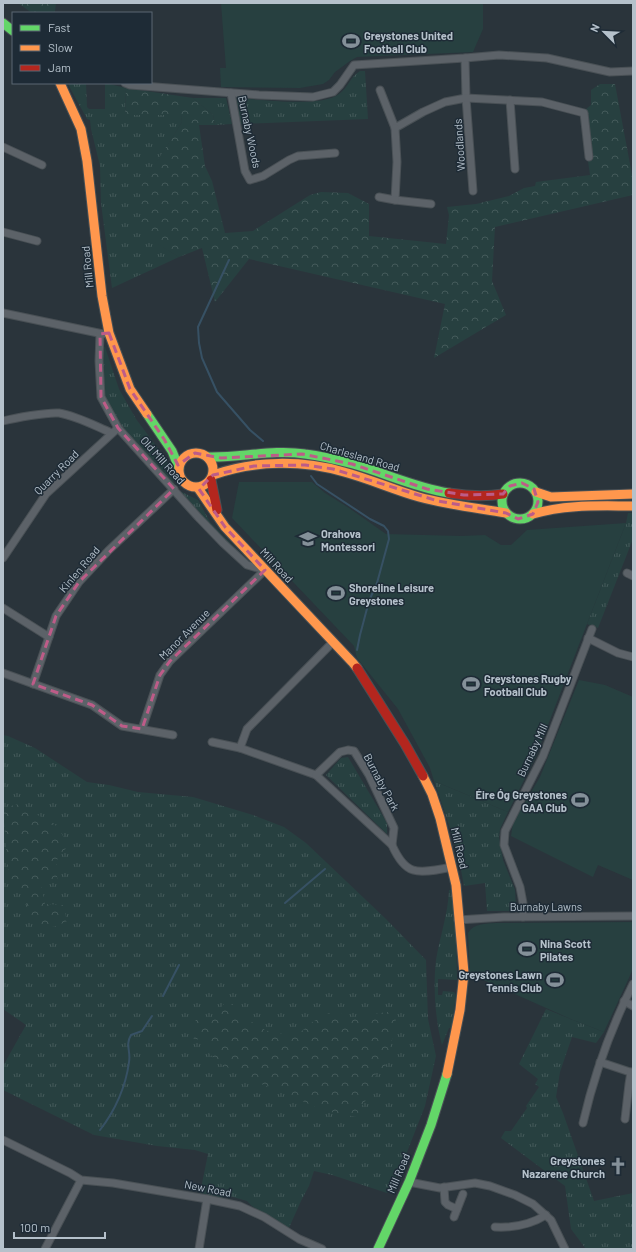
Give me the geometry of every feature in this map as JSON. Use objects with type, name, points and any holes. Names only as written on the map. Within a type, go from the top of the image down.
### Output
[{"type":"main road","points":[[3,23],[12,30]]},
{"type":"main road","name":"Mill Road","points":[[61,84],[81,129],[88,161],[102,296],[104,333],[130,389],[172,451],[179,468]]},
{"type":"main road","name":"Mill Road","points":[[164,439],[190,454]]},
{"type":"main road","points":[[198,453],[208,457],[214,467],[212,477],[207,484],[198,488],[185,484],[180,477],[179,468],[182,460],[190,454],[198,453]]},
{"type":"main road","name":"Charlesland Road","points":[[208,457],[221,458],[274,454],[302,454],[352,464],[427,489],[482,497],[503,494]]},
{"type":"main road","name":"Charlesland Road","points":[[212,477],[222,471],[254,466],[283,464],[304,465],[333,469],[402,492],[438,501],[506,513]]},
{"type":"main road","name":"Mill Road","points":[[212,477],[213,495],[218,514]]},
{"type":"main road","points":[[633,494],[551,497],[536,492],[527,484],[518,483],[510,486],[503,494],[502,503],[506,513],[518,519],[526,519],[533,514],[546,509],[564,507],[633,506]]},
{"type":"main road","name":"Mill Road","points":[[198,488],[218,514],[225,527],[352,663],[378,700],[405,744],[432,794],[440,818],[452,866],[456,885],[464,974],[460,1010],[449,1069],[431,1125],[409,1182],[378,1249]]},
{"type":"main road","points":[[533,514],[537,508],[538,502],[536,492]]},
{"type":"street","points":[[128,84],[259,95],[313,97],[333,92],[340,85],[354,65],[498,55],[547,58],[610,72],[633,71]]},
{"type":"street","name":"Woodlands","points":[[465,58],[466,98],[473,191]]},
{"type":"street","points":[[380,90],[395,128],[397,162],[395,200]]},
{"type":"street","name":"Burnaby Woods","points":[[231,93],[245,171],[250,180],[263,176],[298,156],[335,152]]},
{"type":"street","points":[[395,128],[434,107],[446,102],[466,98],[542,102],[584,113],[589,157]]},
{"type":"street","points":[[510,100],[515,169]]},
{"type":"street","points":[[3,147],[42,165]]},
{"type":"street","points":[[379,197],[431,204]]},
{"type":"street","points":[[3,232],[37,241]]},
{"type":"street","points":[[3,313],[104,333]]},
{"type":"street","name":"Old Mill Road","points":[[104,333],[99,361],[101,397],[118,428],[198,517],[247,564],[265,570]]},
{"type":"street","points":[[3,421],[58,413],[75,418],[112,433]]},
{"type":"street","name":"Quarry Road","points":[[3,558],[46,494],[118,428]]},
{"type":"street","name":"Kinlen Road","points":[[34,684],[56,616],[79,582],[109,550],[174,489]]},
{"type":"street","name":"Manor Avenue","points":[[142,729],[160,675],[170,661],[265,570]]},
{"type":"street","points":[[3,608],[49,637]]},
{"type":"street","name":"Burnaby Mill","points":[[523,916],[523,903],[520,887],[504,845],[505,831],[543,756],[592,629]]},
{"type":"street","points":[[588,638],[618,652],[633,657]]},
{"type":"street","points":[[240,748],[247,729],[333,642]]},
{"type":"street","points":[[3,673],[92,706],[122,726],[173,735]]},
{"type":"street","points":[[212,742],[240,748],[316,775],[392,845],[399,858],[412,870],[432,870],[452,866]]},
{"type":"street","name":"Burnaby Park","points":[[316,775],[340,752],[348,750],[354,751],[369,775],[394,828],[392,845]]},
{"type":"street","name":"Burnaby Lawns","points":[[458,920],[523,916],[633,916]]},
{"type":"street","points":[[583,1123],[590,1092],[600,1062],[624,1001],[633,984]]},
{"type":"street","points":[[624,1001],[633,1006]]},
{"type":"street","points":[[600,1062],[632,1072],[628,1084],[625,1119]]},
{"type":"street","points":[[3,1140],[70,1173],[81,1180],[45,1249]]},
{"type":"street","name":"New Road","points":[[81,1180],[113,1183],[240,1206],[264,1217],[299,1238],[322,1249]]},
{"type":"street","points":[[409,1182],[444,1187],[476,1183],[490,1186],[515,1195],[533,1204],[551,1220],[565,1249]]},
{"type":"street","points":[[444,1187],[445,1202],[457,1209]]},
{"type":"street","points":[[454,1217],[463,1194]]},
{"type":"street","points":[[199,1249],[207,1199]]},
{"type":"street","points":[[495,1227],[525,1225],[535,1222],[546,1215]]},
{"type":"highlighted area","points":[[109,333],[130,389],[164,439],[178,465],[195,453],[221,458],[302,454],[352,464],[427,489],[464,495],[503,494],[510,486],[522,483],[534,489],[538,502],[533,514],[518,519],[506,513],[438,501],[333,469],[305,465],[254,466],[213,475],[199,489],[225,527],[265,570],[170,661],[160,675],[142,729],[122,726],[92,705],[33,684],[56,616],[79,582],[174,489],[118,428],[108,412],[101,397],[100,334]]},
{"type":"green space","points":[[18,3],[56,3],[54,12],[31,12]]},
{"type":"green space","name":"Greystones United Football Club","points":[[221,3],[483,3],[483,29],[473,52],[357,57],[335,72],[329,80],[323,84],[300,88],[221,87],[220,68],[226,68]]},
{"type":"green space","points":[[360,71],[365,71],[368,119],[239,124],[235,98],[289,102],[319,101],[331,98],[342,92],[354,76]]},
{"type":"green space","points":[[69,84],[86,84],[87,107],[89,109],[105,109],[105,84],[109,84],[126,88],[125,115],[181,114],[182,122],[140,189],[155,242],[179,257],[112,288],[101,203],[100,166],[90,120],[87,119]]},
{"type":"green space","points":[[600,84],[615,84],[633,180],[633,195],[495,227],[492,281],[506,315],[434,358],[445,304],[249,259],[215,302],[202,248],[179,257],[154,242],[141,227],[140,188],[182,122],[181,115],[125,115],[126,88],[193,98],[213,115],[215,125],[199,125],[205,166],[212,181],[225,233],[253,231],[310,195],[321,192],[348,193],[369,204],[369,236],[446,244],[449,215],[447,207],[476,204],[509,196],[524,188],[535,186],[536,182],[590,175],[588,161],[593,160],[585,110],[591,105],[591,90]]},
{"type":"green space","points":[[193,98],[226,98],[232,124],[215,125],[213,115]]},
{"type":"green space","points":[[102,346],[105,347],[119,389],[136,419],[166,459],[174,483],[178,490],[198,500],[210,522],[243,556],[242,557],[227,545],[124,431],[112,415],[104,396]]},
{"type":"green space","name":"Greystones Rugby Football Club","points":[[239,482],[312,482],[325,493],[386,534],[461,536],[485,535],[501,545],[511,545],[527,530],[626,523],[536,756],[508,812],[434,781],[430,768],[398,709],[357,658],[354,646],[232,518]]},
{"type":"green space","points":[[628,513],[633,513],[633,539],[598,628],[587,624],[626,523]]},
{"type":"green space","name":"Éire Óg Greystones GAA Club","points":[[579,680],[605,685],[633,697],[633,880],[598,865],[593,877],[511,836],[513,823],[540,777]]},
{"type":"green space","points":[[3,735],[35,748],[87,782],[109,785],[138,792],[193,797],[253,815],[284,827],[306,843],[386,919],[426,960],[428,1019],[436,1056],[425,1106],[400,1170],[387,1193],[332,1175],[314,1171],[309,1186],[288,1230],[247,1201],[226,1195],[221,1198],[200,1193],[208,1154],[195,1150],[157,1146],[94,1135],[3,1090],[3,1066],[26,1025],[3,1009]]},
{"type":"green space","points":[[348,757],[387,823],[387,834],[326,775],[341,758]]},
{"type":"green space","points":[[434,781],[508,812],[500,829],[499,837],[503,860],[515,890],[516,908],[512,911],[487,911],[485,883],[464,886],[455,845]]},
{"type":"green space","points":[[19,804],[60,828],[64,839],[69,846],[64,850],[57,861],[56,870],[58,882],[41,884],[45,904],[63,905],[67,921],[57,926],[49,928],[31,922],[25,898],[21,891],[11,884],[7,860],[3,808]]},
{"type":"green space","points":[[449,890],[451,890],[456,924],[457,980],[438,979],[438,995],[442,995],[443,991],[454,992],[456,995],[452,1025],[451,1028],[449,1028],[442,1045],[436,1014],[435,970]]},
{"type":"green space","name":"Greystones Lawn Tennis Club","points":[[633,922],[633,969],[604,1032],[573,1020],[470,974],[468,933],[473,927],[496,923]]},
{"type":"green space","points":[[224,1004],[234,1004],[239,1020],[252,1022],[265,1030],[276,1034],[302,1031],[325,1014],[339,1013],[353,1018],[360,1018],[388,1012],[396,1018],[385,1068],[377,1070],[369,1096],[356,1117],[321,1110],[292,1096],[256,1082],[217,1062],[209,1053],[212,1046],[206,1040],[194,1039],[188,1028],[198,1018],[209,1021]]},
{"type":"green space","points":[[546,1009],[604,1032],[596,1043],[572,1037],[560,1072],[556,1097],[594,1201],[633,1193],[633,1249],[586,1249],[571,1229],[565,1186],[501,1138],[505,1131],[511,1131],[539,1087],[535,1084],[538,1079],[519,1064]]},
{"type":"waterway","points":[[229,260],[198,327],[199,343],[202,358],[217,392],[250,430],[263,441]]},
{"type":"waterway","points":[[311,476],[317,484],[370,519],[384,526],[388,531],[389,539],[377,583],[369,601],[357,650]]},
{"type":"waterway","points":[[285,903],[325,869]]},
{"type":"waterway","points":[[163,996],[179,965]]},
{"type":"waterway","points":[[100,1130],[119,1098],[128,1071],[129,1039],[131,1035],[142,1031],[152,1016]]},
{"type":"traffic: fast","points":[[3,23],[12,30]]},
{"type":"traffic: fast","points":[[147,414],[172,451],[179,468]]},
{"type":"traffic: fast","points":[[208,457],[281,452],[311,455],[353,464],[413,484],[449,493]]},
{"type":"traffic: fast","points":[[524,483],[533,488],[537,494],[538,501],[537,508],[533,514],[524,519],[516,519],[507,514],[503,508],[502,497],[507,488],[513,484],[524,483]]},
{"type":"traffic: fast","points":[[378,1249],[409,1182],[431,1125],[447,1074]]},
{"type":"traffic: slow","points":[[60,84],[81,129],[87,161],[102,296],[109,333],[130,389],[147,414]]},
{"type":"traffic: slow","points":[[193,453],[199,453],[203,454],[210,460],[213,470],[212,477],[206,484],[199,487],[193,487],[189,486],[182,480],[179,473],[179,467],[180,463],[186,456],[193,453]]},
{"type":"traffic: slow","points":[[213,475],[229,470],[262,464],[278,463],[312,465],[354,475],[430,500],[506,513]]},
{"type":"traffic: slow","points":[[198,488],[225,527],[357,668]]},
{"type":"traffic: slow","points":[[536,492],[551,497],[633,494]]},
{"type":"traffic: slow","points":[[533,514],[570,507],[633,506]]},
{"type":"traffic: slow","points":[[423,776],[432,794],[440,818],[456,885],[464,973],[460,1010],[447,1074]]},
{"type":"traffic: jam","points":[[211,480],[217,510]]},
{"type":"traffic: jam","points":[[449,493],[476,496],[503,494]]},
{"type":"traffic: jam","points":[[357,668],[405,744],[423,776]]},
{"type":"place","name":"Greystones United Football Club","points":[[351,41]]},
{"type":"place","name":"Orahova Montessori","points":[[308,539]]},
{"type":"place","name":"Shoreline Leisure Greystones","points":[[336,593]]},
{"type":"place","name":"Greystones Rugby Football Club","points":[[471,684]]},
{"type":"place","name":"Éire Óg Greystones GAA Club","points":[[580,800]]},
{"type":"place","name":"Nina Scott Pilates","points":[[527,949]]},
{"type":"place","name":"Greystones Lawn Tennis Club","points":[[555,980]]},
{"type":"place","name":"Greystones Nazarene Church","points":[[618,1166]]}]
